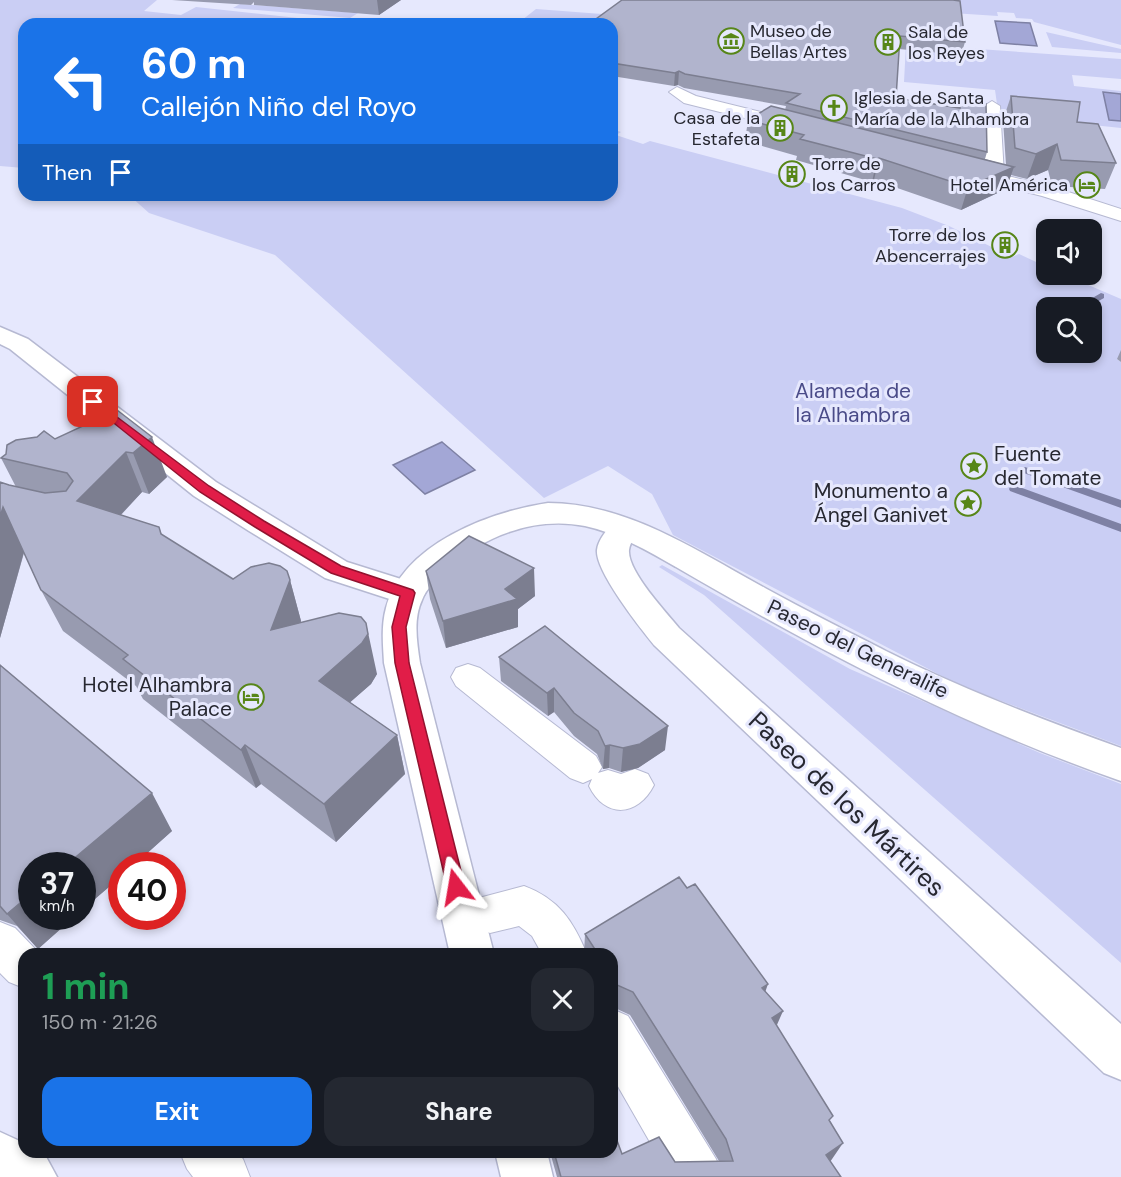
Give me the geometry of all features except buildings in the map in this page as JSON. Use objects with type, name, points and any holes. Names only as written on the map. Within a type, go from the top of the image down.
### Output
[{"type":"street","points":[[677,92],[690,100],[808,129]]},
{"type":"street","points":[[992,106],[995,178]]},
{"type":"street","points":[[952,167],[1121,215]]},
{"type":"street","points":[[0,334],[19,344],[205,489],[260,524],[336,570],[408,593],[399,627],[402,663],[471,948]]},
{"type":"street","name":"Paseo del Generalife","points":[[408,593],[432,566],[464,542],[498,524],[534,515],[569,513],[613,524],[908,677],[1054,740],[1121,765]]},
{"type":"street","name":"Paseo de los Mártires","points":[[613,524],[613,554],[617,564],[644,611],[667,637],[1121,1056]]},
{"type":"street","points":[[468,677],[609,780]]},
{"type":"street","points":[[490,913],[524,905],[547,922],[562,948]]},
{"type":"street","points":[[0,943],[18,962]]},
{"type":"street","points":[[618,1042],[698,1177]]},
{"type":"street","points":[[0,1158],[26,1171],[31,1177]]},
{"type":"street","points":[[209,1158],[225,1177]]},
{"type":"street","points":[[522,1158],[527,1177]]},
{"type":"green space","points":[[0,0],[157,0],[144,11],[181,15],[196,7],[298,18],[18,18],[18,168],[0,166]]},
{"type":"green space","points":[[889,0],[1121,0],[1121,45],[1034,22],[1032,19],[1016,18],[1014,13],[997,12],[998,16],[952,13]]},
{"type":"green space","points":[[240,4],[358,13],[350,18],[233,8]]},
{"type":"green space","points":[[536,9],[602,14],[596,18],[525,18]]},
{"type":"green space","points":[[1046,32],[1121,49],[1121,53],[1052,47]]},
{"type":"green space","points":[[906,44],[1121,59],[1121,79],[1072,75],[1074,86],[1121,91],[1121,128],[1074,123],[1073,119],[998,111],[995,90],[904,82]]},
{"type":"green space","name":"Alameda de la Alhambra","points":[[618,136],[643,144],[650,141],[902,208],[949,226],[1012,257],[1019,254],[1036,262],[1036,285],[1088,285],[1121,299],[1121,357],[1117,359],[1121,362],[1121,746],[959,685],[673,535],[652,494],[608,466],[544,498],[275,255],[149,213],[136,201],[618,201]]},
{"type":"green space","points":[[662,565],[850,669],[1040,753],[1121,784],[1121,963],[704,595],[659,567]]},
{"type":"shaded area","points":[[995,21],[1030,23],[1037,46],[1000,43]]},
{"type":"shaded area","points":[[1103,92],[1121,94],[1121,121],[1109,120]]},
{"type":"shaded area","points":[[442,442],[475,470],[425,494],[393,465]]},
{"type":"waterway","points":[[1025,470],[1121,504]]},
{"type":"waterway","points":[[1014,489],[1121,528]]},
{"type":"place","name":"Museo de Bellas Artes","points":[[731,41]]},
{"type":"place","name":"Sala de los Reyes","points":[[888,42]]},
{"type":"place","name":"Iglesia de Santa María de la Alhambra","points":[[834,108]]},
{"type":"place","name":"Casa de la Estafeta","points":[[780,128]]},
{"type":"place","name":"Torre de los Carros","points":[[792,174]]},
{"type":"place","name":"Hotel América","points":[[1087,185]]},
{"type":"place","name":"Torre de los Abencerrajes","points":[[1005,245]]},
{"type":"place","name":"Fuente del Tomate","points":[[974,466]]},
{"type":"place","name":"Monumento a Ángel Ganivet","points":[[968,503]]},
{"type":"place","name":"Hotel Alhambra Palace","points":[[251,697]]},
{"type":"route","points":[[93,402],[205,489],[260,524],[336,570],[408,593],[399,627],[402,663],[456,887]]}]
